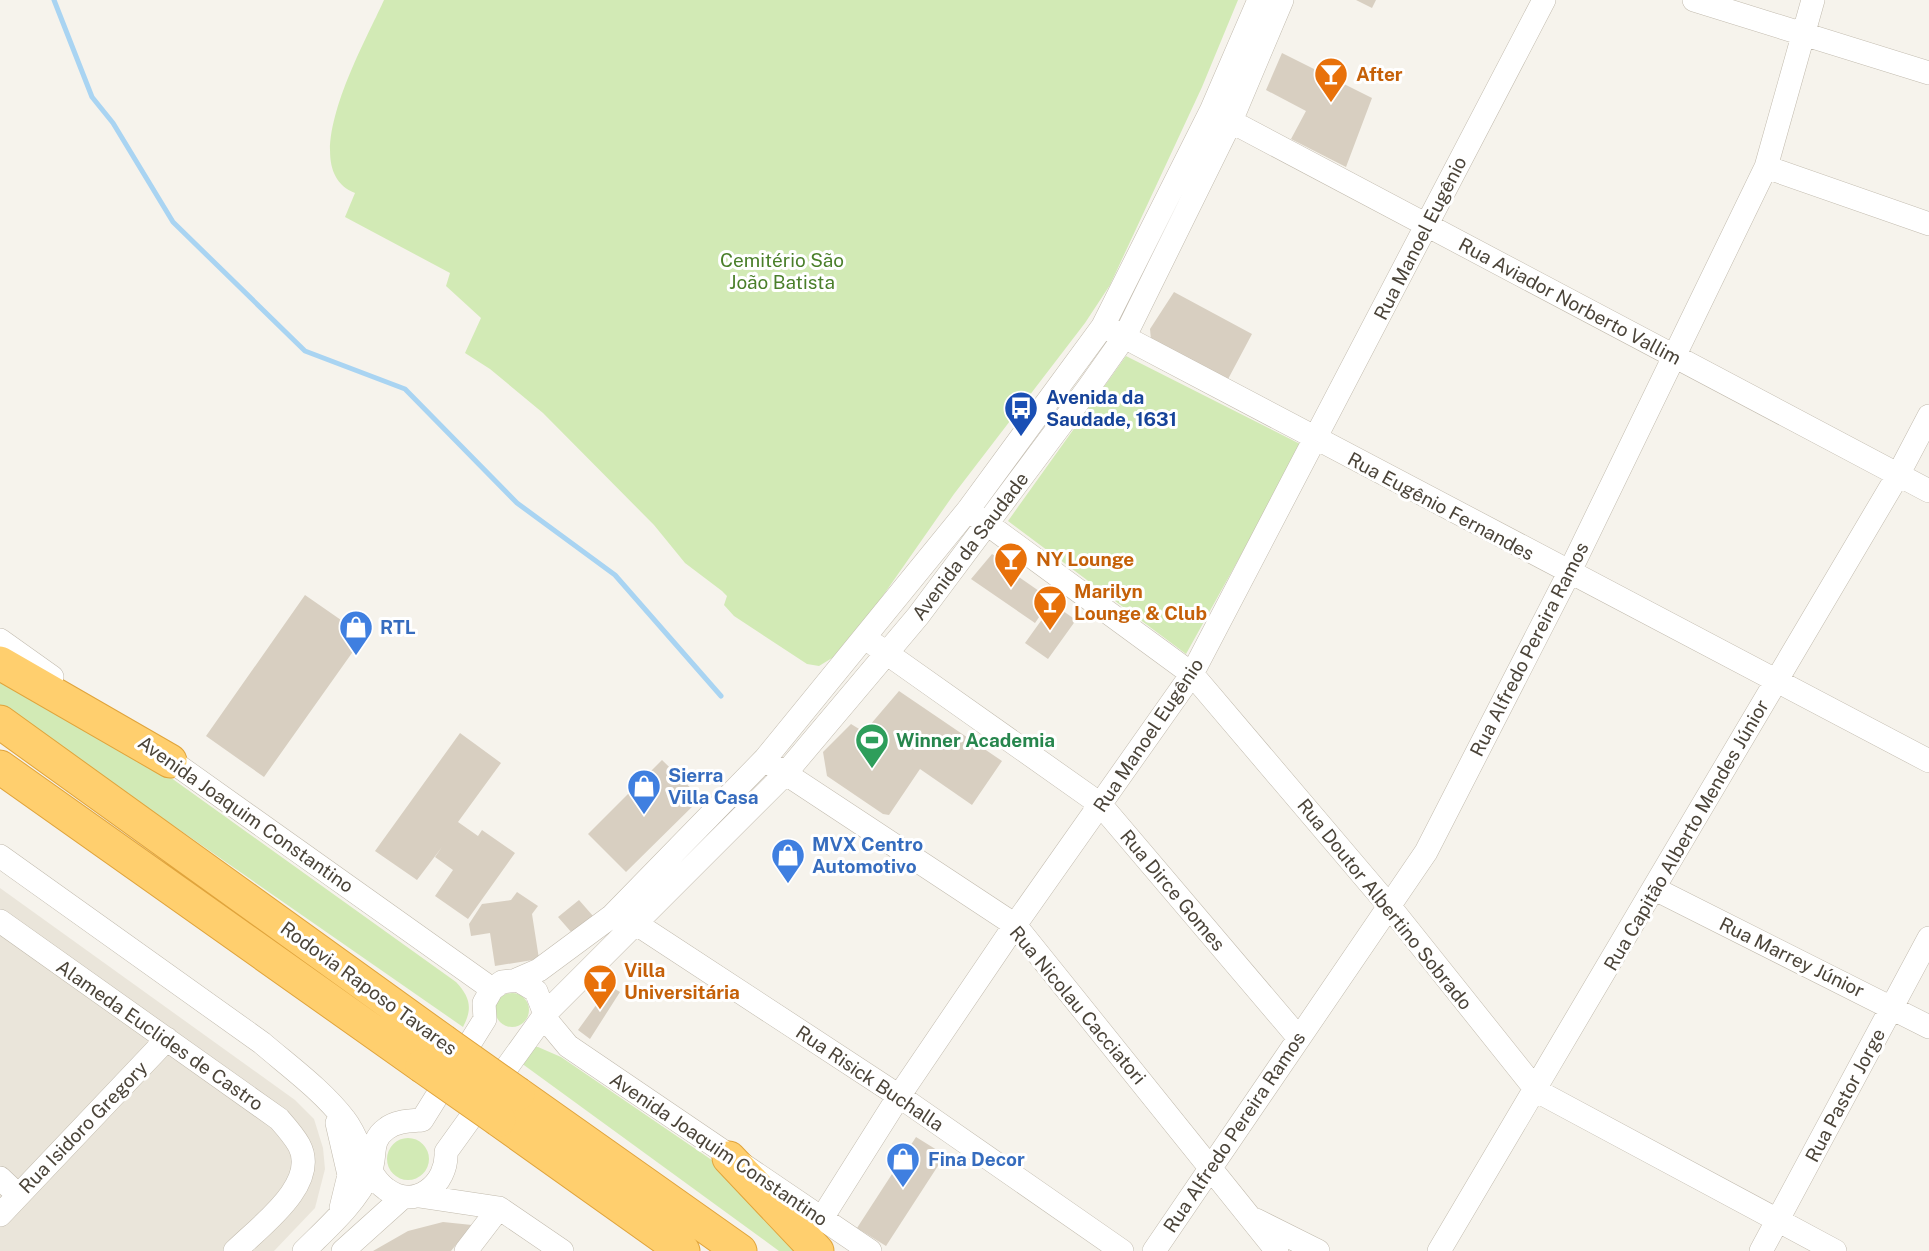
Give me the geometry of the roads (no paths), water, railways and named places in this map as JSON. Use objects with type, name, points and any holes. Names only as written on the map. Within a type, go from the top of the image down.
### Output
[{"type":"highway","points":[[0,663],[170,761]]},
{"type":"highway","name":"Rodovia Raposo Tavares","points":[[0,722],[443,1041],[509,1107],[683,1251]]},
{"type":"highway","name":"Rodovia Raposo Tavares","points":[[0,767],[422,1066],[509,1107],[740,1251]]},
{"type":"highway","points":[[0,786],[75,820]]},
{"type":"highway","points":[[729,1158],[817,1251]]},
{"type":"street","name":"Avenida da Saudade","points":[[492,989],[502,982],[516,981],[538,970],[612,916],[765,759],[864,638],[977,517],[1125,336],[1221,116],[1259,0]]},
{"type":"street","name":"Avenida da Saudade","points":[[343,1251],[411,1196],[438,1184],[446,1163],[446,1152],[546,1013],[638,925],[784,775],[918,617],[977,517],[1103,326],[1221,116],[1282,0]]},
{"type":"street","name":"Rua Manoel Eugênio","points":[[822,1218],[899,1096],[1015,925],[1192,674],[1317,440],[1544,0]]},
{"type":"street","points":[[1695,0],[1929,73]]},
{"type":"street","name":"Rua Alfredo Pereira Ramos","points":[[1154,1251],[1426,852],[1569,573],[1766,167],[1813,0]]},
{"type":"street","name":"Rua Aviador Norberto Vallim","points":[[1221,116],[1929,491]]},
{"type":"street","points":[[1766,167],[1929,224]]},
{"type":"street","name":"Rua Eugênio Fernandes","points":[[1103,326],[1929,761]]},
{"type":"street","name":"Rua Capitão Alberto Mendes Júnior","points":[[1440,1251],[1537,1091],[1898,475],[1929,416]]},
{"type":"street","name":"Rua Doutor Albertino Sobrado","points":[[977,517],[1192,674],[1390,907],[1537,1091],[1835,1251]]},
{"type":"street","name":"Rua Dirce Gomes","points":[[864,638],[1100,804],[1298,1037]]},
{"type":"street","name":"Avenida Joaquim Constantino","points":[[0,640],[492,989]]},
{"type":"street","name":"Rua Nicolau Cacciatori","points":[[765,759],[784,775],[1015,925],[1277,1251]]},
{"type":"street","points":[[678,847],[701,860]]},
{"type":"street","points":[[0,856],[262,1043],[347,1121],[381,1185],[411,1196],[499,1208],[562,1251]]},
{"type":"street","name":"Rua Marrey Júnior","points":[[1655,889],[1929,1027]]},
{"type":"street","name":"Rua Risick Buchalla","points":[[612,916],[638,925],[899,1096],[1122,1251]]},
{"type":"street","name":"Alameda Euclides de Castro","points":[[0,921],[279,1119],[301,1147],[303,1162],[296,1190],[235,1251]]},
{"type":"street","name":"Rua Pastor Jorge","points":[[1761,1251],[1929,938]]},
{"type":"street","name":"Avenida Joaquim Constantino","points":[[516,981],[528,984],[536,990],[548,1022],[568,1046],[729,1158],[870,1251]]},
{"type":"street","points":[[304,1251],[358,1193],[372,1169],[372,1150],[377,1138],[397,1123],[422,1120],[485,1019],[484,1003],[492,989]]},
{"type":"street","name":"Rua Isidoro Gregory","points":[[0,1215],[167,1039]]},
{"type":"street","points":[[330,1103],[342,1136],[349,1175],[340,1215]]},
{"type":"street","points":[[0,1178],[18,1195]]},
{"type":"street","points":[[466,1251],[499,1208]]},
{"type":"street","points":[[1250,1217],[1318,1251]]},
{"type":"waterway","points":[[54,0],[92,97],[113,123],[173,222],[305,351],[405,389],[517,503],[615,575],[721,696]]},
{"type":"place","name":"After","points":[[1331,104]]},
{"type":"place","name":"Avenida da Saudade, 1631","points":[[1021,438]]},
{"type":"place","name":"NY Lounge","points":[[1011,589]]},
{"type":"place","name":"Marilyn Lounge & Club","points":[[1050,632]]},
{"type":"place","name":"RTL","points":[[356,657]]},
{"type":"place","name":"Winner Academia","points":[[872,770]]},
{"type":"place","name":"Sierra Villa Casa","points":[[644,816]]},
{"type":"place","name":"MVX Centro Automotivo","points":[[788,885]]},
{"type":"place","name":"Villa Universitária","points":[[600,1011]]},
{"type":"place","name":"Fina Decor","points":[[903,1189]]},
{"type":"park label","name":"Cemitério São João Batista","points":[[782,271]]}]
